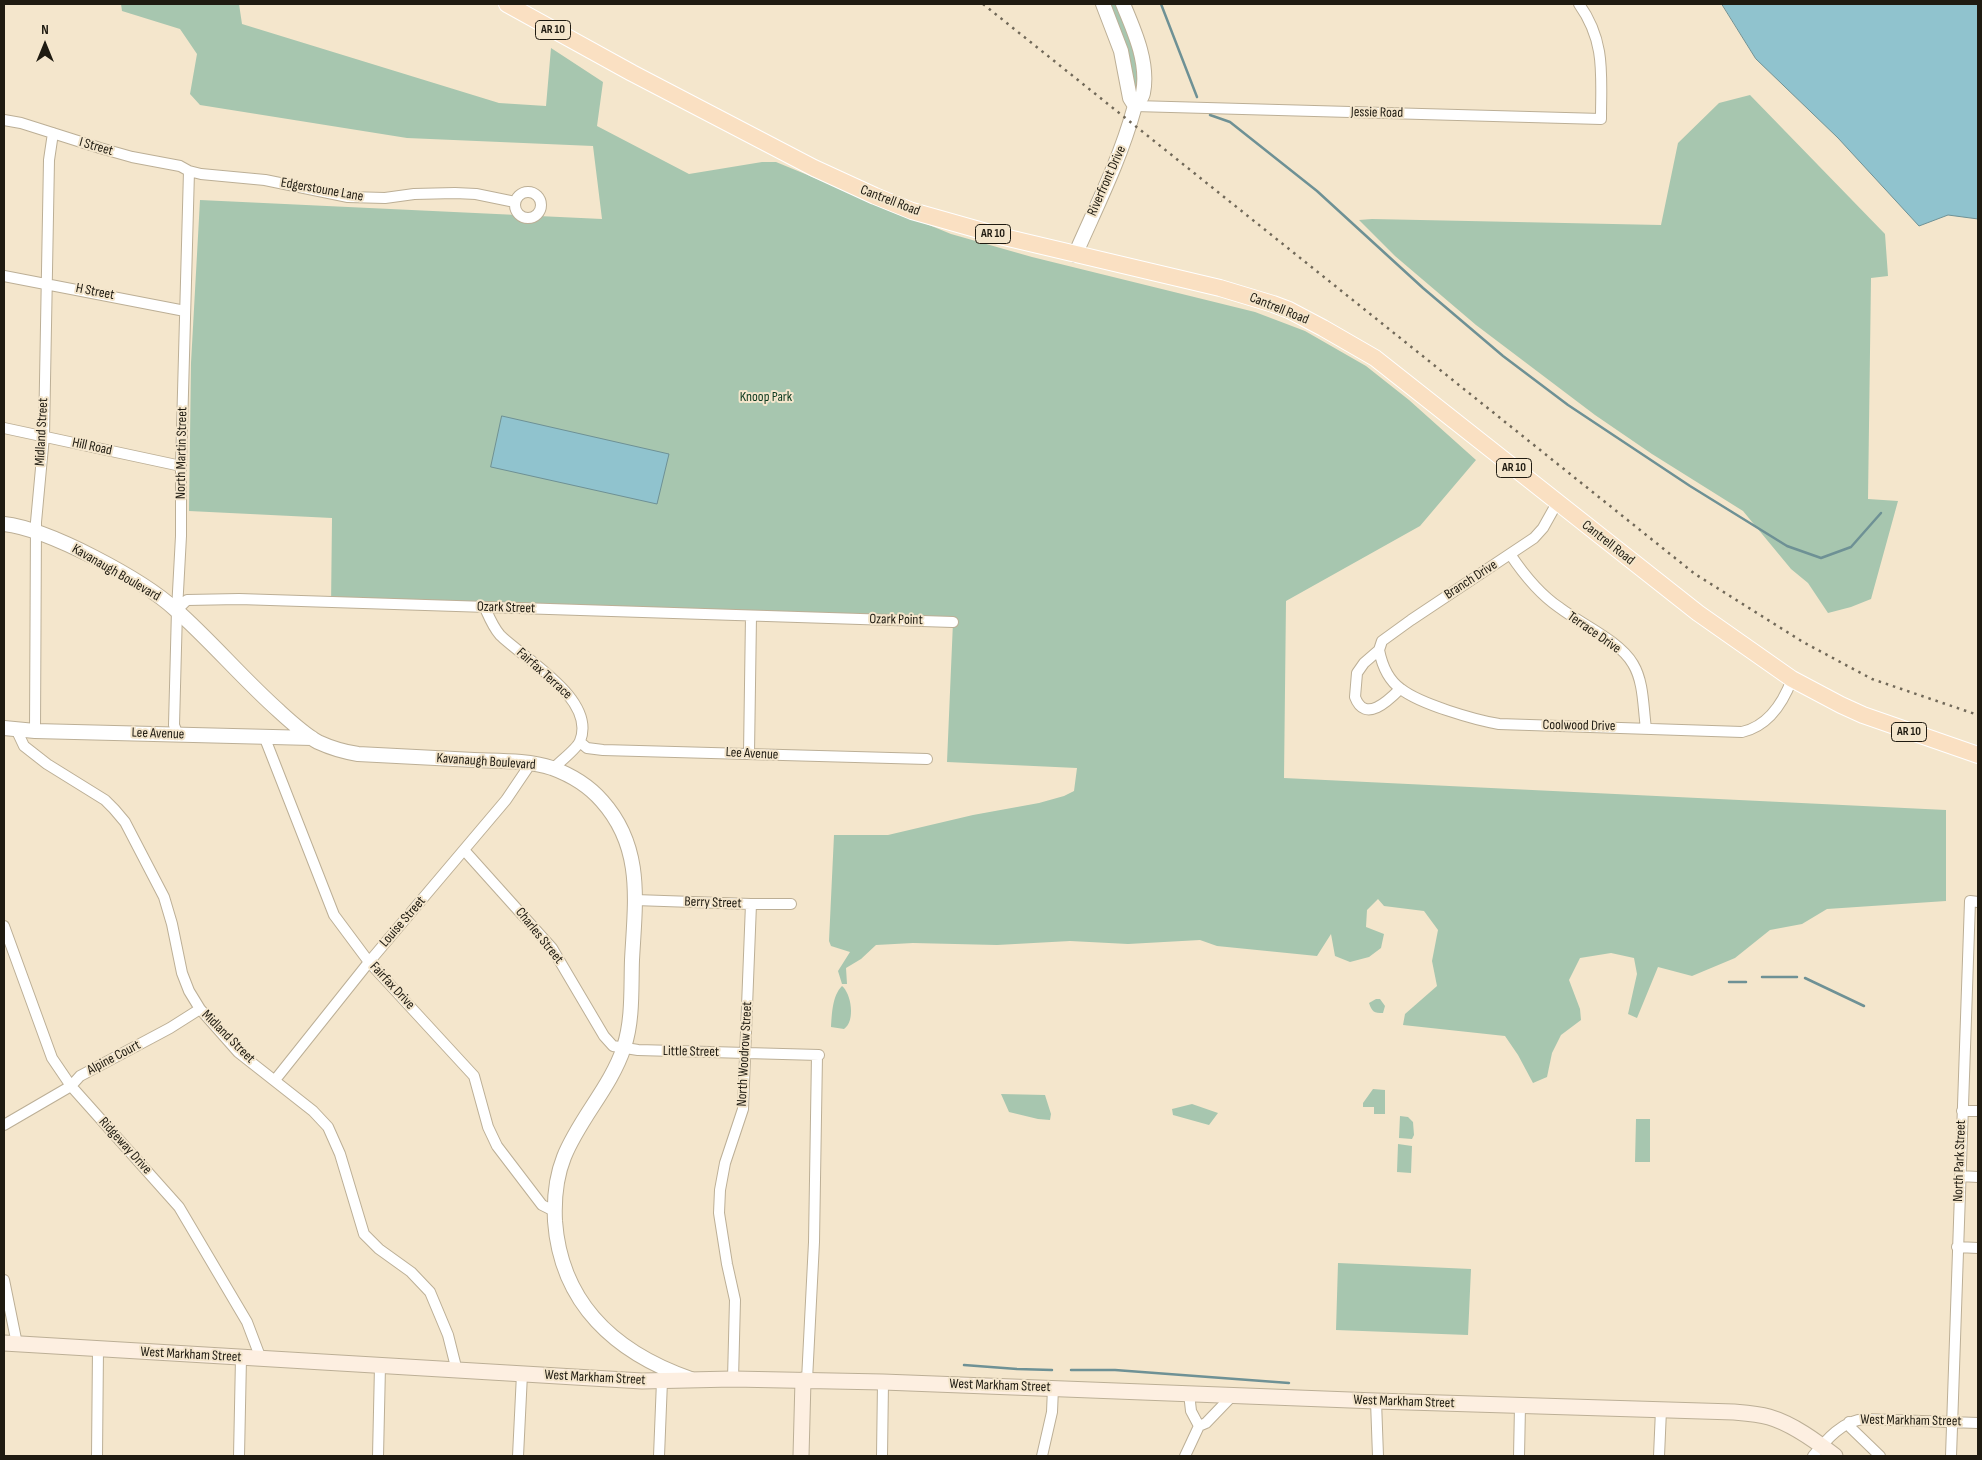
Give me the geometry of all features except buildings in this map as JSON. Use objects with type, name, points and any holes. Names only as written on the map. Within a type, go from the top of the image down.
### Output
[{"type":"main road","name":"Cantrell Road","points":[[507,4],[632,73],[866,193],[935,218],[1075,255],[1220,288],[1289,310],[1375,358],[1698,613],[1792,679],[1863,715],[1978,755]]},
{"type":"main road","name":"West Markham Street","points":[[10,1344],[662,1381],[733,1379],[883,1382],[1232,1396],[1734,1412],[1768,1417],[1796,1430],[1818,1451]]},
{"type":"main road","points":[[801,1456],[805,1380]]},
{"type":"main road","points":[[1818,1451],[1835,1456]]},
{"type":"street","points":[[1103,4],[1121,51],[1130,98],[1135,106]]},
{"type":"street","name":"Riverfront Drive","points":[[1075,255],[1115,166],[1127,135],[1135,106],[1143,95],[1144,78],[1138,46],[1123,4]]},
{"type":"street","name":"Jessie Road","points":[[1135,106],[1602,119],[1601,55],[1590,23],[1579,4]]},
{"type":"street","name":"I Street","points":[[4,120],[132,157],[180,166],[189,171]]},
{"type":"street","name":"Midland Street","points":[[35,731],[36,533],[44,436],[49,160],[53,133]]},
{"type":"street","name":"Edgerstoune Lane","points":[[189,171],[201,174],[264,180],[348,197],[385,198],[454,193],[476,194],[515,202]]},
{"type":"street","name":"North Martin Street","points":[[178,734],[174,725],[181,536],[181,466],[189,171]]},
{"type":"street","name":"H Street","points":[[4,276],[185,311]]},
{"type":"street","name":"Hill Road","points":[[4,428],[181,466]]},
{"type":"street","name":"Branch Drive","points":[[1400,689],[1376,709],[1368,709],[1356,701],[1354,689],[1357,672],[1379,650],[1382,641],[1391,634],[1539,533],[1557,503]]},
{"type":"street","name":"Kavanaugh Boulevard","points":[[4,524],[56,539],[151,590],[177,610],[271,704],[312,738],[336,749],[358,754],[531,763],[553,768],[571,776],[590,789],[604,803],[626,837],[635,874],[630,1006],[624,1047],[612,1072],[564,1156],[557,1183],[554,1211],[556,1240],[561,1260],[573,1289],[590,1315],[600,1326],[632,1351],[693,1380]]},
{"type":"street","name":"Terrace Drive","points":[[1510,554],[1529,580],[1558,608],[1610,642],[1629,658],[1636,670],[1641,688],[1646,728]]},
{"type":"street","name":"Ozark Street","points":[[177,610],[182,603],[192,599],[839,619]]},
{"type":"street","name":"Fairfax Terrace","points":[[485,608],[498,634],[561,687],[573,701],[582,724],[580,742]]},
{"type":"street","points":[[749,753],[751,616]]},
{"type":"street","name":"Ozark Point","points":[[839,619],[953,622]]},
{"type":"street","points":[[1379,650],[1384,669],[1400,689]]},
{"type":"street","name":"Coolwood Drive","points":[[1400,689],[1416,698],[1482,721],[1499,724],[1732,732],[1747,731],[1761,724],[1775,711],[1792,679]]},
{"type":"street","name":"Midland Street","points":[[10,728],[24,746],[47,764],[105,800],[124,822],[164,897],[182,972],[189,991],[200,1009],[238,1052],[313,1111],[328,1127],[340,1154],[364,1234],[379,1249],[411,1272],[430,1292],[448,1335],[457,1370]]},
{"type":"street","name":"Lee Avenue","points":[[10,728],[35,731],[63,730],[312,738]]},
{"type":"street","name":"Fairfax Drive","points":[[264,736],[334,915],[369,962],[474,1076],[488,1127],[497,1146],[542,1205],[554,1211]]},
{"type":"street","points":[[553,768],[580,742]]},
{"type":"street","name":"Lee Avenue","points":[[580,742],[587,748],[603,750],[927,759]]},
{"type":"street","name":"Louise Street","points":[[275,1080],[369,962],[506,800],[531,763]]},
{"type":"street","name":"Charles Street","points":[[464,850],[552,948],[608,1040],[614,1046],[624,1047]]},
{"type":"street","name":"Berry Street","points":[[635,900],[791,904]]},
{"type":"street","name":"North Park Street","points":[[1951,1456],[1962,1111],[1974,902]]},
{"type":"street","name":"North Woodrow Street","points":[[733,1379],[735,1300],[719,1213],[720,1190],[725,1163],[743,1109],[751,904]]},
{"type":"street","name":"Ridgeway Drive","points":[[4,926],[49,1051],[71,1086],[178,1207],[247,1322],[261,1359]]},
{"type":"street","name":"Alpine Court","points":[[4,1125],[71,1086],[80,1076],[170,1028],[200,1009]]},
{"type":"street","name":"Little Street","points":[[624,1047],[638,1050],[818,1055],[814,1242],[805,1380]]},
{"type":"street","points":[[1962,1111],[1978,1111]]},
{"type":"street","points":[[1960,1176],[1978,1177]]},
{"type":"street","points":[[1957,1247],[1978,1248]]},
{"type":"street","points":[[4,1280],[10,1344]]},
{"type":"street","points":[[97,1456],[98,1349]]},
{"type":"street","points":[[239,1456],[241,1358]]},
{"type":"street","points":[[378,1456],[380,1366]]},
{"type":"street","points":[[518,1456],[522,1374]]},
{"type":"street","points":[[659,1456],[662,1381]]},
{"type":"street","points":[[882,1456],[883,1382]]},
{"type":"street","points":[[1042,1456],[1052,1412],[1053,1388]]},
{"type":"street","points":[[1189,1394],[1191,1411],[1199,1426]]},
{"type":"street","points":[[1185,1456],[1199,1426],[1206,1423],[1232,1396]]},
{"type":"street","points":[[1376,1401],[1378,1456]]},
{"type":"street","points":[[1519,1456],[1520,1406]]},
{"type":"street","points":[[1659,1456],[1661,1410]]},
{"type":"street","name":"West Markham Street","points":[[1818,1451],[1849,1422],[1865,1419],[1978,1423]]},
{"type":"street","points":[[1849,1422],[1851,1428],[1880,1456]]},
{"type":"green space","name":"Knoop Park","points":[[121,4],[239,4],[242,24],[499,103],[546,106],[551,48],[603,82],[597,126],[689,174],[762,162],[776,162],[951,234],[1032,257],[1255,312],[1305,331],[1366,366],[1409,400],[1476,460],[1420,526],[1286,601],[1284,778],[1946,810],[1946,901],[1827,909],[1802,924],[1770,930],[1735,958],[1692,976],[1658,967],[1637,1018],[1628,1014],[1637,974],[1634,958],[1611,953],[1580,958],[1569,980],[1580,1009],[1581,1020],[1561,1035],[1552,1053],[1547,1077],[1533,1083],[1505,1036],[1403,1025],[1405,1014],[1437,986],[1432,961],[1438,930],[1424,911],[1384,906],[1378,899],[1367,910],[1366,927],[1384,934],[1381,948],[1369,957],[1350,962],[1335,956],[1331,934],[1317,956],[1217,946],[1200,940],[1128,944],[1070,941],[997,945],[913,943],[876,945],[861,959],[846,968],[847,984],[842,984],[838,971],[850,952],[831,946],[829,941],[834,835],[888,835],[973,815],[1039,803],[1074,791],[1077,768],[947,762],[953,622],[331,607],[332,518],[189,511],[191,363],[200,200],[602,219],[593,146],[407,138],[200,105],[190,94],[197,54],[180,29],[122,11]]},
{"type":"green space","points":[[1109,4],[1117,4],[1132,47],[1138,80],[1136,91],[1133,84]]},
{"type":"green space","points":[[1750,95],[1885,234],[1888,276],[1871,278],[1868,499],[1898,501],[1871,599],[1828,613],[1808,583],[1791,569],[1743,511],[1652,454],[1595,415],[1476,325],[1395,256],[1359,220],[1661,225],[1678,143],[1719,103]]},
{"type":"green space","points":[[842,986],[848,995],[851,1007],[850,1020],[844,1029],[831,1027],[834,1000]]},
{"type":"green space","points":[[1380,999],[1385,1006],[1383,1013],[1375,1012],[1371,1008],[1369,1003]]},
{"type":"green space","points":[[1373,1089],[1385,1090],[1385,1114],[1374,1114],[1374,1107],[1363,1107],[1363,1103]]},
{"type":"green space","points":[[1001,1094],[1045,1095],[1051,1114],[1050,1120],[1009,1112]]},
{"type":"green space","points":[[1192,1104],[1218,1113],[1209,1125],[1173,1115],[1172,1109]]},
{"type":"green space","points":[[1400,1116],[1408,1117],[1413,1122],[1414,1135],[1412,1139],[1399,1138]]},
{"type":"green space","points":[[1636,1119],[1650,1119],[1650,1162],[1635,1162]]},
{"type":"green space","points":[[1398,1144],[1412,1146],[1411,1173],[1397,1172]]},
{"type":"green space","points":[[1338,1263],[1471,1269],[1468,1335],[1336,1330]]},
{"type":"water","points":[[1722,4],[1978,4],[1978,219],[1948,215],[1919,226],[1838,138],[1756,59]]},
{"type":"water","points":[[502,416],[669,454],[657,504],[491,467]]},
{"type":"waterway","points":[[1161,4],[1197,97]]},
{"type":"waterway","points":[[1210,115],[1230,122],[1317,191],[1423,288],[1503,356],[1568,405],[1690,486],[1787,546],[1821,558],[1851,547],[1881,513]]},
{"type":"waterway","points":[[1762,977],[1797,977]]},
{"type":"waterway","points":[[1805,978],[1864,1006]]},
{"type":"waterway","points":[[1729,982],[1746,982]]},
{"type":"waterway","points":[[964,1365],[1052,1370]]},
{"type":"waterway","points":[[1071,1370],[1115,1370],[1289,1383]]},
{"type":"railway","points":[[983,4],[1695,574],[1803,642],[1872,679],[1978,715]]}]
